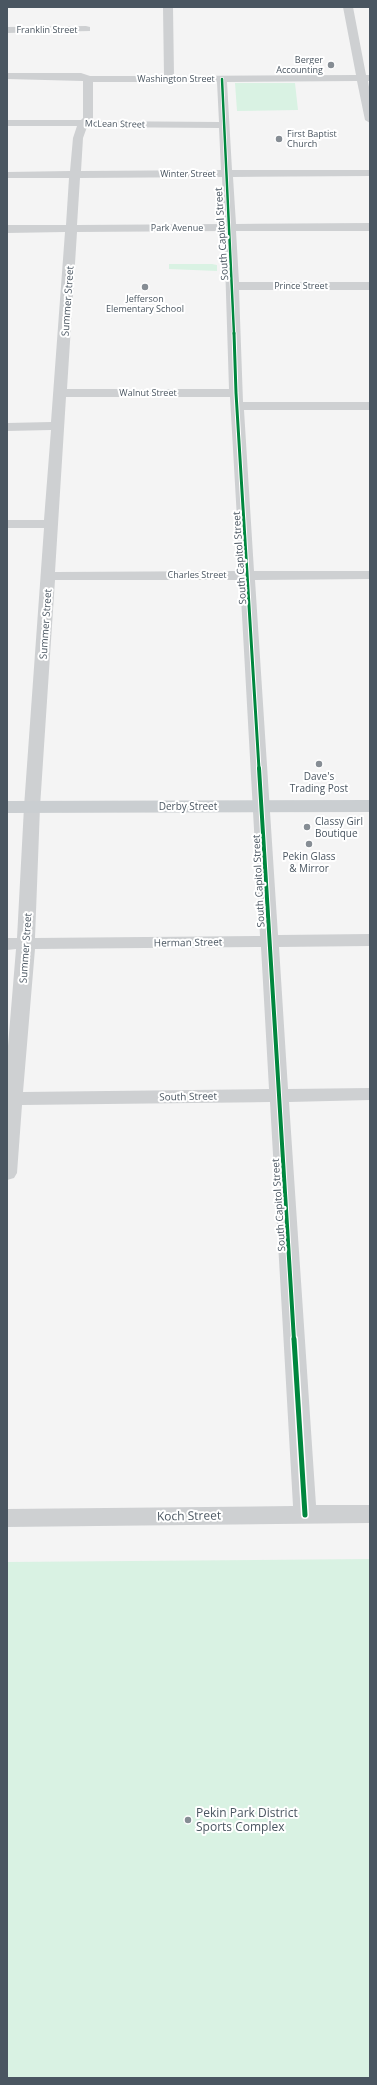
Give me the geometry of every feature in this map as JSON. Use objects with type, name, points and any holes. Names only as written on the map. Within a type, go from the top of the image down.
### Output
[{"type":"main road","name":"Derby Street","points":[[7,808],[370,806]]},
{"type":"street","points":[[168,7],[169,79]]},
{"type":"street","points":[[348,7],[366,78],[370,120]]},
{"type":"street","name":"Franklin Street","points":[[7,30],[86,29]]},
{"type":"street","name":"Washington Street","points":[[7,76],[76,76],[88,79],[366,78]]},
{"type":"street","name":"Summer Street","points":[[7,1173],[10,1099],[26,944],[32,807],[75,174],[78,138],[83,124],[88,118],[88,79]]},
{"type":"street","name":"South Capitol Street","points":[[222,79],[223,125],[233,286],[237,399],[305,1515]]},
{"type":"street","name":"McLean Street","points":[[7,123],[223,125]]},
{"type":"street","name":"Winter Street","points":[[7,175],[370,173]]},
{"type":"street","name":"Park Avenue","points":[[7,229],[370,227]]},
{"type":"street","name":"Prince Street","points":[[233,286],[370,286]]},
{"type":"street","name":"Walnut Street","points":[[60,393],[237,399],[370,406]]},
{"type":"street","points":[[7,427],[58,426]]},
{"type":"street","points":[[7,524],[52,524]]},
{"type":"street","name":"Charles Street","points":[[48,576],[370,575]]},
{"type":"street","name":"Herman Street","points":[[7,944],[370,940]]},
{"type":"street","name":"South Street","points":[[10,1099],[279,1094],[370,1094]]},
{"type":"street","name":"Koch Street","points":[[7,1518],[370,1514]]},
{"type":"green space","points":[[235,83],[295,83],[298,110],[237,111]]},
{"type":"green space","points":[[169,264],[212,264],[217,265],[217,271],[169,269]]},
{"type":"green space","name":"Pekin Park District Sports Complex","points":[[370,1559],[370,2078],[7,2078],[7,1562]]},
{"type":"cycle path","points":[[222,79],[233,286],[236,393],[305,1515]]},
{"type":"place","name":"Berger Accounting","points":[[331,65]]},
{"type":"place","name":"First Baptist Church","points":[[279,139]]},
{"type":"place","name":"Jefferson Elementary School","points":[[145,287]]},
{"type":"place","name":"Dave's Trading Post","points":[[319,764]]},
{"type":"place","name":"Classy Girl Boutique","points":[[307,827]]},
{"type":"place","name":"Pekin Glass & Mirror","points":[[309,844]]},
{"type":"place","name":"Pekin Park District Sports Complex","points":[[188,1820]]}]
